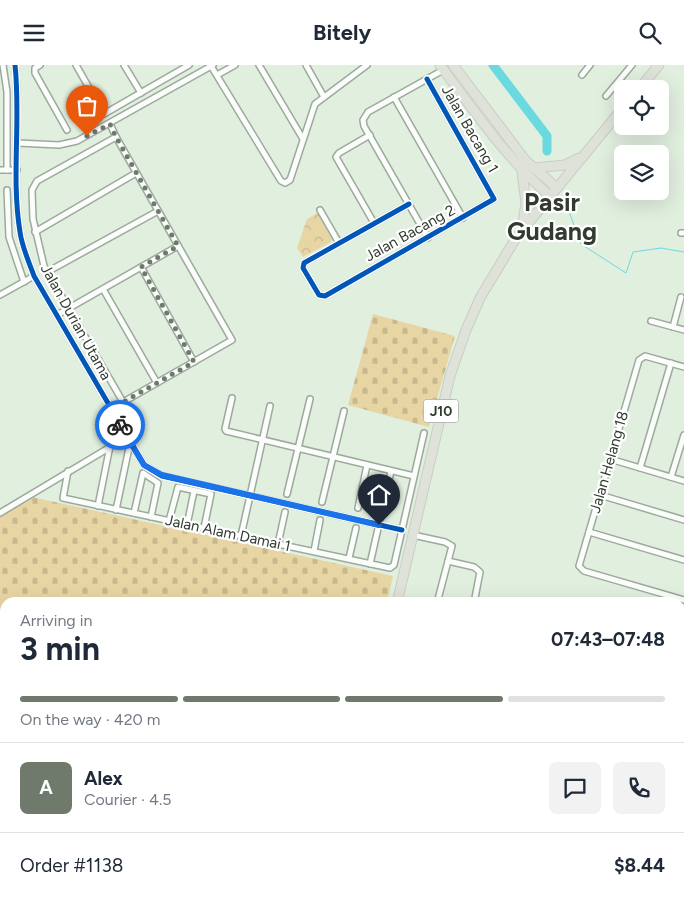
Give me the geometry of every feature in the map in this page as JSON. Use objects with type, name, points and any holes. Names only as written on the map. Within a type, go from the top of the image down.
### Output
[{"type":"main road","points":[[452,65],[497,126],[534,168],[556,188]]},
{"type":"main road","points":[[646,80],[659,65]]},
{"type":"main road","points":[[442,67],[501,149],[522,172],[550,196]]},
{"type":"main road","name":"J10","points":[[398,597],[440,414],[466,330],[496,269],[520,233],[614,119]]},
{"type":"main road","points":[[534,168],[565,165],[585,154]]},
{"type":"main road","points":[[520,233],[526,203],[522,172]]},
{"type":"street","points":[[3,65],[7,92],[7,170]]},
{"type":"street","name":"Jalan Durian Utama","points":[[15,65],[20,234],[34,276],[144,465],[162,475],[402,530]]},
{"type":"street","points":[[40,65],[35,68],[35,73],[67,130]]},
{"type":"street","points":[[76,65],[104,114],[189,65]]},
{"type":"street","points":[[124,65],[140,93]]},
{"type":"street","points":[[217,75],[235,65]]},
{"type":"street","points":[[259,65],[303,139]]},
{"type":"street","points":[[306,65],[324,97]]},
{"type":"street","points":[[355,65],[359,71]]},
{"type":"street","points":[[18,143],[68,143],[110,124],[212,66],[284,183],[289,181],[315,104],[367,65]]},
{"type":"street","points":[[428,238],[363,123],[364,117],[394,97],[427,79],[442,67],[452,65]]},
{"type":"street","points":[[582,75],[590,65]]},
{"type":"street","points":[[606,96],[632,65]]},
{"type":"street","name":"Jalan Bacang 1","points":[[427,79],[491,191]]},
{"type":"street","points":[[394,97],[463,218]]},
{"type":"street","points":[[110,124],[232,341],[111,409]]},
{"type":"street","points":[[370,135],[337,154],[337,159],[374,223]]},
{"type":"street","points":[[116,137],[38,181],[34,185],[32,195],[35,232],[47,272],[124,402]]},
{"type":"street","points":[[0,170],[17,170]]},
{"type":"street","points":[[35,232],[136,173]]},
{"type":"street","points":[[7,190],[9,237],[24,282]]},
{"type":"street","name":"Jalan Bacang 2","points":[[339,243],[308,260],[303,266],[318,294],[323,296],[493,201],[491,191]]},
{"type":"street","points":[[320,209],[339,243],[409,204]]},
{"type":"street","points":[[47,272],[158,211]]},
{"type":"street","points":[[57,315],[178,246]]},
{"type":"street","points":[[141,267],[194,362]]},
{"type":"street","points":[[0,295],[34,276]]},
{"type":"street","points":[[103,289],[157,383]]},
{"type":"street","points":[[673,327],[681,297]]},
{"type":"street","points":[[651,321],[684,330]]},
{"type":"street","name":"Jalan Helang 18","points":[[671,363],[641,356],[589,532],[580,569],[674,597]]},
{"type":"street","points":[[640,468],[671,363],[684,367]]},
{"type":"street","points":[[232,398],[225,430],[414,476]]},
{"type":"street","points":[[287,494],[310,399]]},
{"type":"street","points":[[240,535],[270,406]]},
{"type":"street","points":[[322,503],[344,411]]},
{"type":"street","points":[[402,530],[424,433]]},
{"type":"street","points":[[671,477],[684,435]]},
{"type":"street","points":[[0,513],[127,437]]},
{"type":"street","points":[[116,509],[130,443]]},
{"type":"street","points":[[98,505],[110,446]]},
{"type":"street","points":[[610,459],[684,481]]},
{"type":"street","points":[[358,508],[367,465]]},
{"type":"street","name":"Jalan Alam Damai 1","points":[[68,471],[63,498],[349,558],[390,569],[402,530]]},
{"type":"street","points":[[370,564],[391,471]]},
{"type":"street","points":[[134,513],[143,473],[158,483],[151,517]]},
{"type":"street","points":[[169,521],[176,488],[194,491],[211,495],[204,528]]},
{"type":"street","points":[[187,525],[194,491]]},
{"type":"street","points":[[600,495],[684,520]]},
{"type":"street","points":[[278,544],[285,512]]},
{"type":"street","points":[[314,551],[320,520]]},
{"type":"street","points":[[349,558],[356,528]]},
{"type":"street","points":[[589,532],[684,560]]},
{"type":"street","points":[[412,534],[450,544],[451,550],[439,597]]},
{"type":"street","points":[[448,561],[474,567],[480,572],[475,597]]},
{"type":"green space","points":[[319,212],[333,236],[331,242],[303,257],[297,248],[307,219]]},
{"type":"green space","points":[[373,314],[455,336],[429,427],[348,405]]},
{"type":"green space","points":[[23,495],[393,576],[388,597],[0,597],[0,509]]},
{"type":"waterway","points":[[493,65],[547,136],[547,151]]},
{"type":"waterway","points":[[564,198],[581,244],[626,273],[633,252],[661,248],[684,252]]},
{"type":"cycle path","points":[[15,65],[17,86],[17,211],[24,249],[34,276],[144,465],[162,476],[402,530]]},
{"type":"cycle path","points":[[409,204],[304,263],[303,268],[319,295],[325,296],[494,199],[427,79]]},
{"type":"way so far","points":[[87,136],[110,124],[178,246],[141,267],[194,362],[111,409],[120,425]]},
{"type":"district","name":"Pasir Gudang","points":[[552,216]]},
{"type":"route","points":[[120,425],[144,465],[162,475],[379,525]]}]
